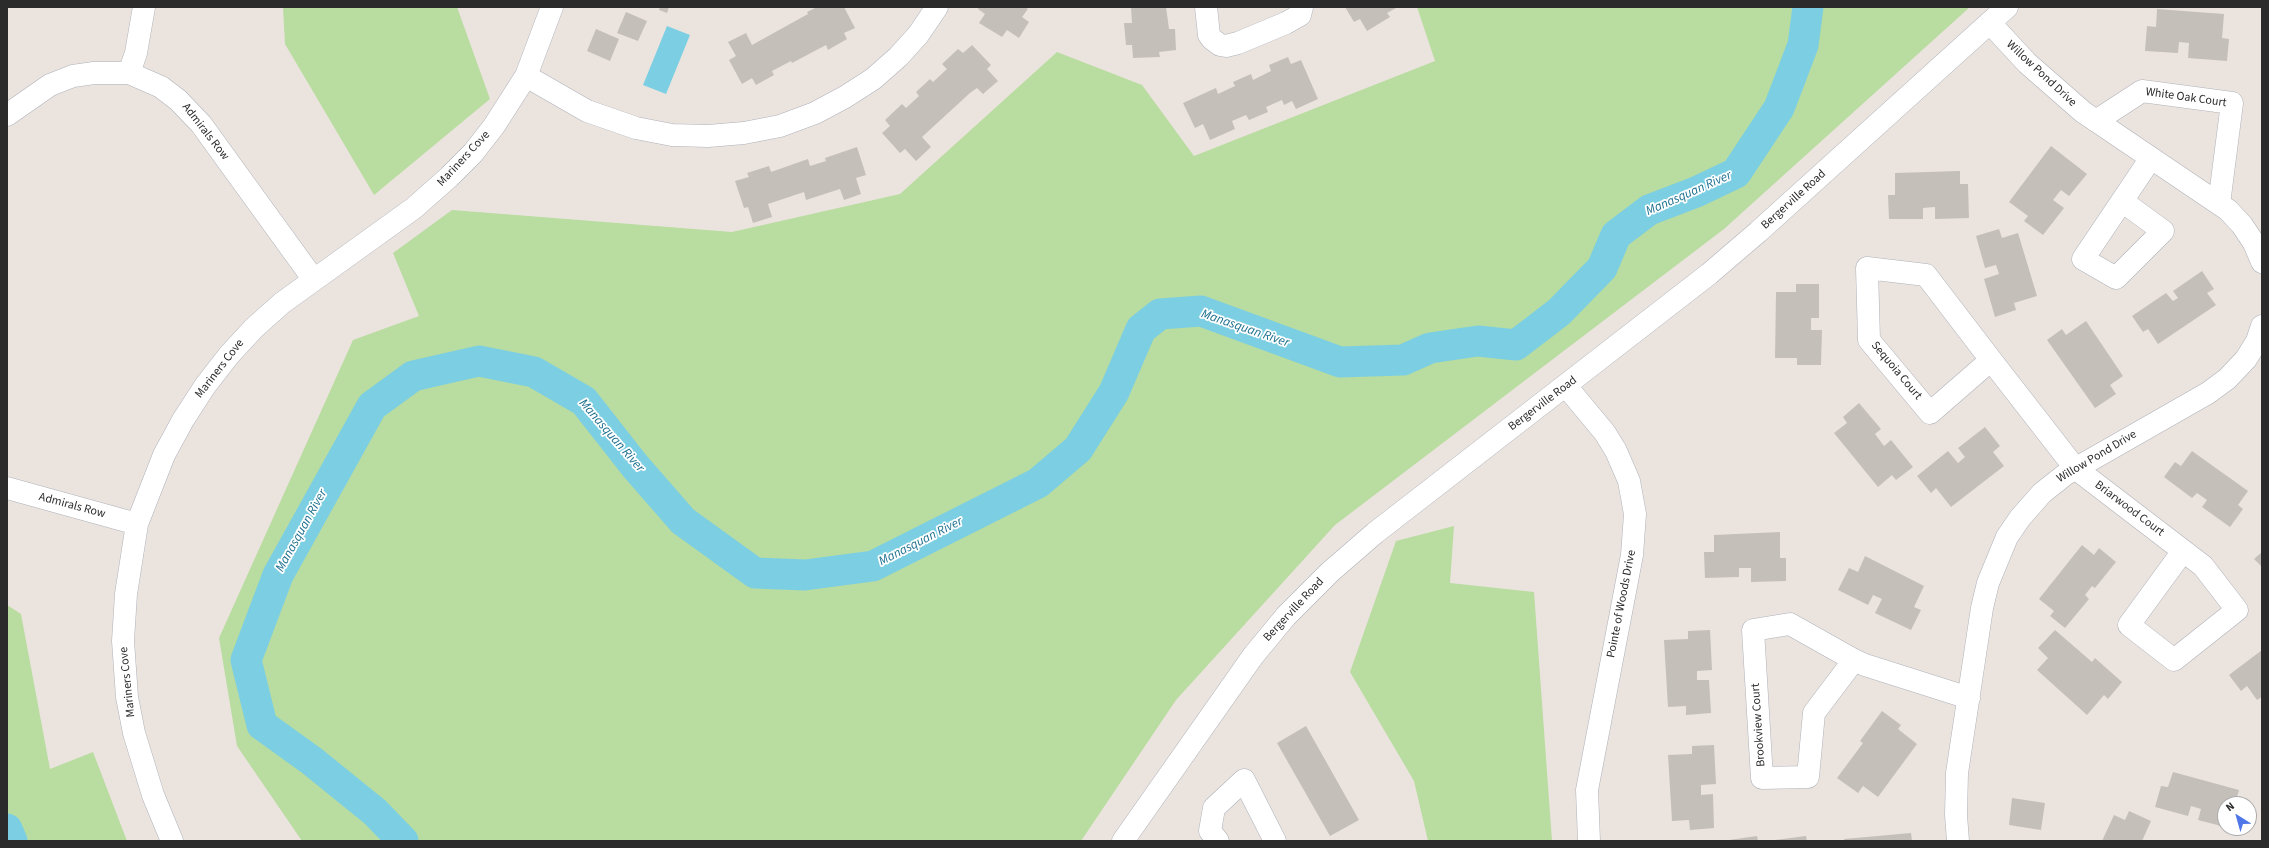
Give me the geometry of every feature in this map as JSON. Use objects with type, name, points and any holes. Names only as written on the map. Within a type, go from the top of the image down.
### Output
[{"type":"street","points":[[129,73],[136,53],[144,7]]},
{"type":"street","name":"Mariners Cove","points":[[172,841],[142,763],[127,697],[123,641],[126,594],[137,524],[164,455],[182,420],[205,386],[229,355],[254,328],[282,303],[414,208],[449,177],[494,126],[526,76],[552,7]]},
{"type":"street","points":[[526,76],[587,111],[636,128],[687,135],[708,136],[744,133],[780,126],[815,113],[845,98],[873,79],[898,57],[918,35],[937,7]]},
{"type":"street","points":[[1206,7],[1209,35],[1212,40],[1220,45],[1226,46],[1238,43],[1286,23],[1300,15],[1302,7]]},
{"type":"street","name":"Bergerville Road","points":[[1123,841],[1220,700],[1253,656],[1286,616],[1330,572],[1375,533],[1709,274],[1758,232],[2007,7]]},
{"type":"street","name":"Willow Pond Drive","points":[[1990,23],[2057,91],[2096,121],[2151,158]]},
{"type":"street","name":"Admirals Row","points":[[7,115],[45,88],[73,76],[94,72],[129,73],[161,87],[191,112],[314,280]]},
{"type":"street","name":"White Oak Court","points":[[2096,121],[2142,90],[2232,103],[2219,204]]},
{"type":"street","points":[[2122,202],[2151,158],[2219,204],[2242,225],[2254,243],[2262,262]]},
{"type":"street","name":"Sequoia Court","points":[[1991,360],[1930,413],[1869,340],[1867,268],[1926,275],[2075,468]]},
{"type":"street","name":"Willow Pond Drive","points":[[1958,841],[1956,815],[1957,773],[1982,608],[1996,560],[2020,518],[2042,493],[2075,468],[2208,393],[2227,378],[2246,359],[2262,326]]},
{"type":"street","name":"Pointe of Woods Drive","points":[[1566,386],[1605,433],[1616,451],[1629,481],[1635,514],[1632,555],[1587,790],[1589,841]]},
{"type":"street","name":"Briarwood Court","points":[[2075,468],[2203,566],[2237,610],[2174,660],[2129,625],[2183,551]]},
{"type":"street","name":"Admirals Row","points":[[7,488],[137,524]]},
{"type":"street","name":"Brookview Court","points":[[1854,660],[1814,713],[1808,777],[1762,778],[1753,630],[1790,624],[1865,666],[1969,698]]},
{"type":"street","points":[[1218,841],[1210,831],[1214,808],[1244,780],[1272,840]]},
{"type":"green space","points":[[283,7],[457,7],[490,99],[374,195],[285,44]]},
{"type":"green space","points":[[1417,7],[1970,7],[1724,229],[1335,525],[1176,700],[1081,841],[302,841],[237,746],[219,638],[353,340],[419,316],[393,253],[452,210],[732,232],[900,194],[1057,52],[1142,85],[1194,156],[1435,61]]},
{"type":"green space","points":[[1454,526],[1450,583],[1534,592],[1552,841],[1428,841],[1414,781],[1350,672],[1396,541]]},
{"type":"green space","points":[[7,605],[21,614],[50,769],[93,752],[127,841],[7,841]]},
{"type":"water","points":[[667,26],[690,35],[666,94],[643,85]]},
{"type":"building","points":[[660,7],[669,7],[667,13],[659,10]]},
{"type":"building","points":[[817,7],[844,7],[855,28],[844,33],[847,39],[828,50],[826,45],[792,63],[791,61],[772,71],[774,75],[756,85],[752,78],[742,84],[729,60],[736,56],[728,42],[746,33],[752,45],[808,14],[807,12]]},
{"type":"building","points":[[979,7],[1025,7],[1028,9],[1022,17],[1029,22],[1019,38],[1007,30],[1002,37],[979,23],[985,14],[978,9]]},
{"type":"building","points":[[1131,7],[1166,7],[1169,29],[1175,29],[1176,50],[1159,52],[1160,57],[1133,58],[1132,45],[1126,45],[1124,23],[1132,23]]},
{"type":"building","points":[[1345,7],[1398,7],[1387,13],[1390,17],[1367,31],[1360,19],[1354,22]]},
{"type":"building","points":[[2157,9],[2224,14],[2222,38],[2229,39],[2227,61],[2188,58],[2189,43],[2179,42],[2178,53],[2145,51],[2147,26],[2156,27]]},
{"type":"building","points":[[626,12],[647,21],[638,41],[617,33]]},
{"type":"building","points":[[596,29],[619,39],[610,61],[587,51]]},
{"type":"building","points":[[972,45],[991,65],[987,69],[998,81],[983,94],[977,88],[970,93],[922,137],[931,147],[916,161],[905,149],[900,153],[882,133],[890,126],[885,120],[902,104],[906,108],[919,96],[916,92],[930,79],[933,82],[947,69],[942,64],[958,49],[963,53]]},
{"type":"building","points":[[1288,57],[1291,64],[1301,60],[1318,99],[1296,109],[1292,101],[1284,105],[1282,100],[1266,107],[1268,112],[1249,120],[1246,115],[1232,121],[1235,129],[1210,140],[1203,124],[1195,128],[1183,103],[1216,88],[1218,94],[1235,86],[1233,82],[1251,74],[1253,80],[1271,71],[1269,65]]},
{"type":"building","points":[[2051,146],[2087,174],[2069,196],[2061,190],[2053,200],[2064,208],[2043,235],[2024,221],[2028,216],[2009,202]]},
{"type":"building","points":[[857,147],[866,175],[856,178],[861,194],[844,200],[840,189],[806,200],[804,192],[768,204],[772,217],[753,223],[748,207],[744,208],[735,181],[749,177],[747,173],[769,166],[771,172],[808,159],[810,166],[826,161],[825,158]]},
{"type":"building","points":[[1960,171],[1960,184],[1968,184],[1969,218],[1935,219],[1935,207],[1923,208],[1923,219],[1889,219],[1888,195],[1895,195],[1895,173]]},
{"type":"building","points":[[1999,229],[2002,238],[2018,233],[2037,296],[2014,303],[2016,310],[1995,317],[1984,279],[1999,274],[1996,265],[1985,268],[1976,236]]},
{"type":"building","points":[[2202,271],[2214,289],[2207,293],[2216,305],[2158,344],[2148,329],[2143,332],[2132,316],[2166,293],[2173,301],[2178,298],[2173,291]]},
{"type":"building","points":[[1796,284],[1819,284],[1819,318],[1811,318],[1811,330],[1822,330],[1821,365],[1797,365],[1797,358],[1775,358],[1776,292],[1796,292]]},
{"type":"building","points":[[2086,321],[2123,376],[2110,385],[2116,394],[2095,408],[2047,340],[2062,329],[2066,335]]},
{"type":"building","points":[[1859,403],[1881,429],[1875,434],[1884,446],[1891,440],[1913,467],[1896,480],[1892,475],[1878,487],[1834,433],[1847,423],[1843,417]]},
{"type":"building","points":[[1985,427],[2000,446],[1993,452],[2004,466],[1951,507],[1936,488],[1931,493],[1917,476],[1948,451],[1958,463],[1965,457],[1958,448]]},
{"type":"building","points":[[2192,451],[2248,491],[2238,505],[2243,509],[2230,527],[2202,507],[2207,500],[2197,493],[2192,498],[2164,477],[2175,462],[2181,466]]},
{"type":"building","points":[[1780,532],[1780,558],[1786,558],[1786,581],[1751,582],[1751,568],[1739,568],[1739,577],[1705,578],[1704,552],[1714,552],[1714,535]]},
{"type":"building","points":[[2082,545],[2094,555],[2099,548],[2116,562],[2095,588],[2092,586],[2085,595],[2089,599],[2065,628],[2050,616],[2054,611],[2039,599]]},
{"type":"building","points":[[2262,552],[2262,567],[2254,559]]},
{"type":"building","points":[[1865,556],[1924,586],[1914,607],[1921,610],[1911,630],[1875,613],[1882,599],[1873,595],[1868,605],[1838,590],[1849,568],[1858,572]]},
{"type":"building","points":[[1710,630],[1712,670],[1697,671],[1697,680],[1709,680],[1711,713],[1686,715],[1686,706],[1668,707],[1664,640],[1688,639],[1688,631]]},
{"type":"building","points":[[2055,630],[2092,662],[2095,658],[2122,682],[2108,699],[2104,695],[2087,715],[2037,670],[2048,658],[2038,648]]},
{"type":"building","points":[[2262,650],[2262,697],[2257,700],[2247,686],[2241,691],[2229,675]]},
{"type":"building","points":[[1882,711],[1901,725],[1898,729],[1917,744],[1878,797],[1863,786],[1858,793],[1837,778],[1863,743],[1860,741]]},
{"type":"building","points":[[1306,726],[1359,820],[1330,836],[1277,743]]},
{"type":"building","points":[[1714,745],[1716,784],[1701,785],[1701,795],[1713,794],[1714,828],[1690,830],[1689,820],[1672,821],[1668,755],[1692,754],[1692,746]]},
{"type":"building","points":[[2173,772],[2239,790],[2237,796],[2217,796],[2217,825],[2198,820],[2201,809],[2191,806],[2188,816],[2155,807],[2161,786],[2168,787]]},
{"type":"building","points":[[2012,798],[2045,803],[2041,830],[2009,825]]},
{"type":"building","points":[[2129,811],[2151,821],[2142,841],[2102,841],[2114,815],[2125,820]]},
{"type":"building","points":[[1911,833],[1912,841],[1845,841],[1844,839]]},
{"type":"building","points":[[1757,836],[1758,841],[1729,841],[1729,840]]},
{"type":"building","points":[[1806,836],[1807,841],[1775,841],[1775,840]]},
{"type":"waterway","name":"Manasquan River","points":[[403,841],[375,812],[312,761],[262,725],[246,660],[278,575],[372,406],[413,376],[479,361],[534,372],[584,401],[635,466],[683,521],[755,573],[805,575],[873,566],[1038,483],[1078,449],[1114,392],[1141,329],[1160,314],[1201,311],[1340,362],[1403,360],[1430,348],[1478,341],[1516,345],[1559,312],[1602,268],[1616,235],[1649,210],[1696,192],[1736,173],[1779,108],[1803,45],[1808,7]]},
{"type":"waterway","name":"Manasquan River","points":[[7,829],[12,841]]}]
